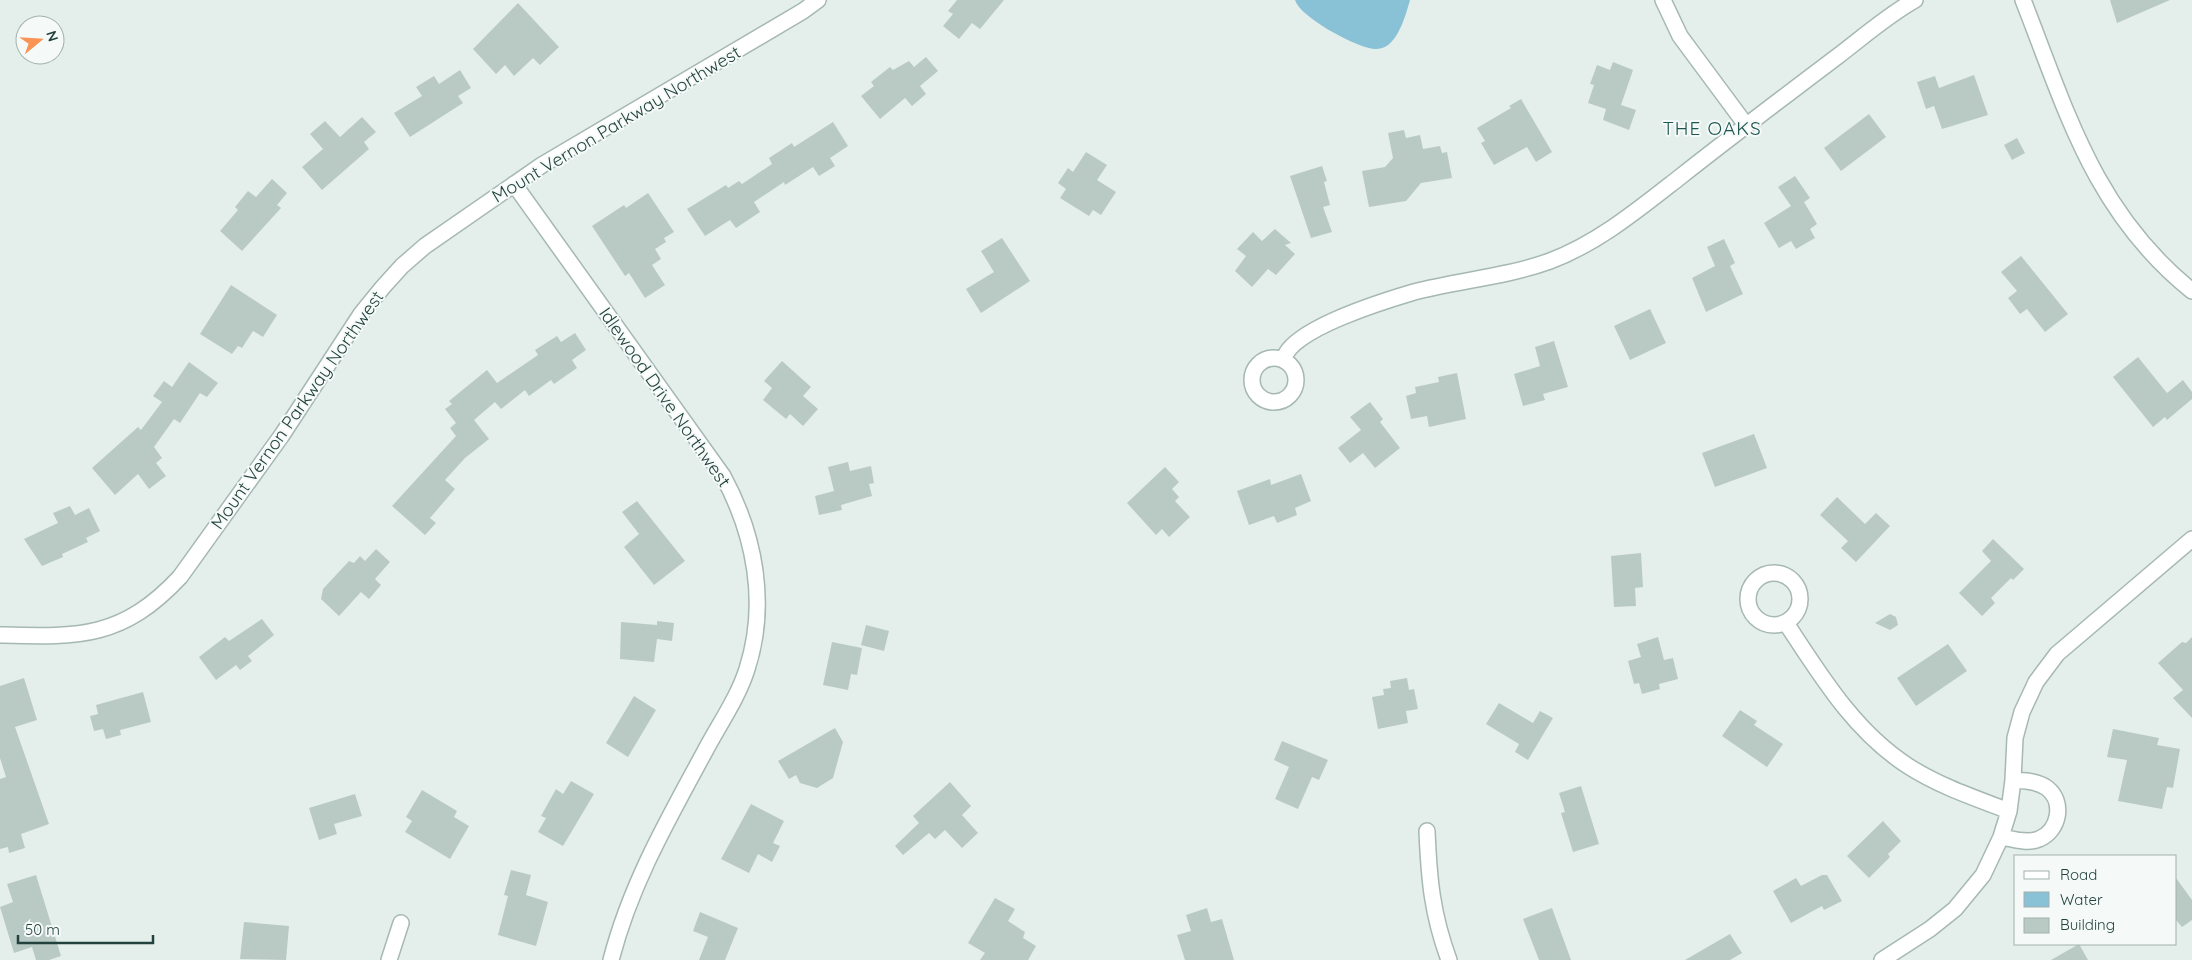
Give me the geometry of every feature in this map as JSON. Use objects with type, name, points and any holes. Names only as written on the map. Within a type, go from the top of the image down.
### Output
[{"type":"street","name":"Mount Vernon Parkway Northwest","points":[[0,635],[64,636],[86,633],[124,620],[145,609],[165,593],[180,577],[277,443],[340,344],[382,286],[426,246],[542,165],[803,11],[818,0]]},
{"type":"street","points":[[1663,0],[1680,36],[1746,125]]},
{"type":"street","points":[[1284,360],[1285,355],[1290,349],[1308,333],[1360,309],[1415,292],[1520,270],[1551,260],[1581,247],[1630,217],[1746,125],[1914,0]]},
{"type":"street","points":[[2023,0],[2080,146],[2100,184],[2122,219],[2148,250],[2192,291]]},
{"type":"street","name":"Idlewood Drive Northwest","points":[[514,184],[723,476],[737,501],[747,528],[757,580],[756,625],[747,670],[649,854],[632,894],[611,960]]},
{"type":"street","points":[[1882,960],[1930,930],[1955,909],[1983,875],[2001,837],[2009,811],[2015,738],[2022,712],[2036,682],[2056,654],[2071,639],[2192,539]]},
{"type":"street","points":[[1786,623],[1841,704],[1861,727],[1884,748],[1908,766],[1933,781],[2009,811]]},
{"type":"street","points":[[2001,837],[2026,841],[2038,840],[2051,832],[2058,818],[2057,802],[2048,789],[2036,783],[2013,780]]},
{"type":"street","points":[[1427,830],[1429,885],[1437,922],[1449,960]]},
{"type":"street","points":[[389,960],[400,923]]},
{"type":"water","points":[[1295,0],[1410,0],[1396,36],[1386,46],[1371,49],[1339,36],[1316,22],[1299,7]]},
{"type":"building","points":[[957,0],[1004,0],[980,29],[972,23],[959,39],[943,26],[953,14],[948,11]]},
{"type":"building","points":[[2110,0],[2170,0],[2117,23]]},
{"type":"building","points":[[518,3],[559,47],[540,65],[533,58],[514,76],[505,65],[496,74],[473,49]]},
{"type":"building","points":[[926,57],[938,71],[920,86],[926,94],[912,106],[905,98],[880,119],[861,96],[874,86],[871,82],[890,67],[893,70],[909,61],[914,67]]},
{"type":"building","points":[[1613,62],[1633,70],[1621,105],[1636,110],[1629,130],[1603,120],[1606,109],[1588,103],[1594,85],[1590,84],[1597,65],[1610,70]]},
{"type":"building","points":[[460,70],[471,88],[458,96],[463,103],[410,137],[394,113],[422,96],[416,87],[434,76],[439,84]]},
{"type":"building","points":[[1974,75],[1988,115],[1942,129],[1934,106],[1926,109],[1917,82],[1935,76],[1939,88]]},
{"type":"building","points":[[1521,99],[1552,152],[1536,162],[1527,147],[1494,165],[1481,143],[1485,141],[1477,128],[1511,108],[1509,106]]},
{"type":"building","points":[[1869,114],[1886,137],[1841,171],[1824,148]]},
{"type":"building","points":[[362,117],[376,132],[364,142],[369,149],[322,190],[302,167],[323,149],[310,134],[325,121],[340,137]]},
{"type":"building","points":[[833,122],[848,146],[830,158],[835,166],[819,176],[813,167],[785,185],[784,182],[754,202],[760,212],[736,228],[730,220],[705,236],[687,209],[726,185],[728,188],[739,181],[742,184],[772,164],[769,158],[792,143],[794,147]]},
{"type":"building","points":[[1404,130],[1406,138],[1420,135],[1423,149],[1440,146],[1442,153],[1447,152],[1452,178],[1421,183],[1406,201],[1369,207],[1362,171],[1385,167],[1393,158],[1388,133]]},
{"type":"building","points":[[2017,138],[2025,153],[2012,160],[2004,145]]},
{"type":"building","points":[[1086,152],[1107,165],[1097,180],[1116,192],[1101,215],[1093,210],[1089,216],[1060,198],[1066,189],[1058,183],[1068,168],[1073,172]]},
{"type":"building","points":[[1322,166],[1327,181],[1324,182],[1330,205],[1323,207],[1332,232],[1311,238],[1290,176]]},
{"type":"building","points":[[1795,176],[1810,198],[1804,202],[1817,224],[1810,229],[1815,238],[1796,249],[1791,241],[1779,248],[1764,223],[1791,206],[1778,187]]},
{"type":"building","points":[[272,179],[287,193],[277,205],[281,208],[242,251],[220,231],[238,210],[235,207],[248,191],[256,197]]},
{"type":"building","points":[[648,193],[674,232],[664,238],[666,242],[655,249],[661,259],[652,265],[665,285],[645,298],[629,273],[625,276],[592,226],[624,205],[626,208]]},
{"type":"building","points":[[1275,229],[1291,243],[1285,245],[1295,254],[1276,275],[1268,269],[1252,287],[1235,271],[1246,256],[1237,249],[1253,232],[1262,241]]},
{"type":"building","points":[[1002,238],[1030,281],[981,313],[966,289],[994,272],[981,251]]},
{"type":"building","points":[[1724,239],[1735,263],[1730,266],[1743,294],[1706,312],[1692,278],[1715,266],[1707,247]]},
{"type":"building","points":[[2021,256],[2068,314],[2045,332],[2027,309],[2020,314],[2008,298],[2017,291],[2001,272]]},
{"type":"building","points":[[231,285],[277,315],[263,337],[253,331],[242,348],[238,346],[232,354],[200,334]]},
{"type":"building","points":[[1650,309],[1666,343],[1630,360],[1614,326]]},
{"type":"building","points":[[575,333],[586,350],[572,360],[577,368],[554,384],[551,380],[529,396],[525,390],[501,409],[495,402],[474,420],[489,439],[465,458],[445,480],[455,489],[430,518],[436,523],[425,535],[392,506],[456,436],[450,428],[456,423],[445,409],[452,404],[449,401],[487,370],[497,383],[538,355],[535,350],[557,336],[561,342]]},
{"type":"building","points":[[1554,341],[1568,387],[1543,394],[1545,400],[1523,406],[1514,374],[1540,366],[1535,347]]},
{"type":"building","points":[[2138,357],[2167,393],[2183,380],[2192,392],[2192,399],[2167,420],[2165,417],[2153,427],[2113,377]]},
{"type":"building","points":[[782,361],[811,387],[803,396],[818,409],[803,426],[790,414],[786,419],[763,400],[772,388],[764,381]]},
{"type":"building","points":[[189,362],[218,383],[207,397],[200,393],[180,423],[174,419],[154,447],[162,458],[156,463],[166,476],[149,489],[138,474],[115,495],[92,468],[138,427],[141,430],[162,402],[153,396],[164,381],[172,387]]},
{"type":"building","points":[[1457,373],[1466,419],[1429,427],[1427,416],[1411,419],[1406,396],[1416,393],[1415,387],[1439,382],[1438,377]]},
{"type":"building","points":[[1370,402],[1383,419],[1380,422],[1400,448],[1375,468],[1363,453],[1350,463],[1338,448],[1361,430],[1350,417]]},
{"type":"building","points":[[1754,434],[1767,468],[1715,487],[1702,453]]},
{"type":"building","points":[[848,462],[850,471],[871,466],[874,483],[869,484],[872,496],[841,505],[842,510],[819,515],[815,496],[834,491],[828,467]]},
{"type":"building","points":[[1165,467],[1179,482],[1172,489],[1179,497],[1175,501],[1190,517],[1169,537],[1162,529],[1156,535],[1127,503]]},
{"type":"building","points":[[1301,474],[1311,501],[1295,508],[1297,515],[1277,523],[1274,516],[1249,525],[1237,491],[1270,479],[1271,485]]},
{"type":"building","points":[[1837,497],[1865,524],[1876,513],[1890,526],[1856,562],[1841,548],[1848,541],[1820,515]]},
{"type":"building","points":[[637,501],[685,561],[654,585],[624,547],[639,534],[622,512]]},
{"type":"building","points":[[70,506],[75,515],[89,508],[100,531],[86,538],[88,542],[62,554],[63,557],[42,566],[24,539],[58,523],[53,513]]},
{"type":"building","points":[[1993,539],[2024,569],[2013,580],[2011,578],[1991,598],[1995,603],[1982,616],[1959,593],[1991,561],[1982,551]]},
{"type":"building","points":[[376,549],[390,562],[375,579],[381,585],[369,599],[361,592],[339,616],[321,599],[323,589],[349,561],[354,563],[360,556],[365,561]]},
{"type":"building","points":[[1641,553],[1643,587],[1635,588],[1636,606],[1614,607],[1611,556]]},
{"type":"building","points":[[1890,614],[1896,617],[1898,625],[1890,630],[1875,623]]},
{"type":"building","points":[[262,619],[274,635],[248,656],[252,661],[240,670],[236,665],[216,680],[199,657],[225,637],[229,641]]},
{"type":"building","points":[[657,621],[674,623],[672,641],[657,639],[654,662],[620,659],[621,622],[657,625]]},
{"type":"building","points":[[866,625],[889,631],[884,651],[861,645]]},
{"type":"building","points":[[1658,637],[1664,660],[1673,658],[1678,679],[1659,684],[1660,689],[1642,694],[1639,683],[1634,684],[1628,661],[1641,657],[1637,644]]},
{"type":"building","points":[[2192,637],[2192,718],[2173,698],[2183,690],[2158,663],[2182,642],[2186,643]]},
{"type":"building","points":[[832,642],[862,648],[857,675],[851,674],[848,690],[823,685]]},
{"type":"building","points":[[1948,644],[1967,671],[1916,706],[1897,678]]},
{"type":"building","points":[[24,678],[37,720],[15,727],[49,824],[21,834],[25,848],[9,853],[8,847],[0,849],[0,779],[6,777],[0,758],[0,686]]},
{"type":"building","points":[[1407,678],[1409,690],[1414,689],[1418,709],[1406,711],[1408,723],[1378,729],[1372,697],[1384,695],[1383,689],[1391,688],[1390,681]]},
{"type":"building","points":[[143,692],[151,722],[120,730],[121,735],[106,739],[103,729],[94,731],[90,716],[98,714],[96,705]]},
{"type":"building","points":[[634,696],[656,710],[628,757],[606,743]]},
{"type":"building","points":[[1499,703],[1533,723],[1540,711],[1553,718],[1528,760],[1515,752],[1519,744],[1486,724]]},
{"type":"building","points":[[1740,710],[1757,721],[1754,725],[1783,744],[1767,767],[1722,736]]},
{"type":"building","points":[[835,728],[843,742],[833,778],[817,788],[800,783],[796,775],[789,779],[778,761]]},
{"type":"building","points":[[2113,729],[2159,738],[2157,745],[2180,749],[2173,788],[2167,787],[2162,809],[2118,801],[2127,760],[2107,757]]},
{"type":"building","points":[[1282,741],[1328,760],[1319,780],[1312,777],[1298,809],[1275,799],[1289,767],[1274,760]]},
{"type":"building","points":[[571,781],[594,794],[563,846],[538,832],[546,818],[541,816],[556,789],[563,794]]},
{"type":"building","points":[[950,782],[971,806],[962,815],[978,833],[962,848],[945,830],[935,839],[929,833],[903,855],[895,846],[919,823],[913,816]]},
{"type":"building","points":[[1581,786],[1599,844],[1573,852],[1561,813],[1565,812],[1559,793]]},
{"type":"building","points":[[422,790],[457,811],[454,817],[469,826],[450,859],[405,832],[412,821],[406,817]]},
{"type":"building","points":[[355,794],[362,816],[334,824],[337,834],[319,840],[309,808]]},
{"type":"building","points":[[751,804],[784,821],[773,843],[780,846],[772,862],[758,854],[749,873],[721,859]]},
{"type":"building","points":[[1883,821],[1901,841],[1888,854],[1890,857],[1869,878],[1847,856]]},
{"type":"building","points":[[511,870],[531,875],[526,895],[548,902],[536,946],[498,935],[508,896],[504,895]]},
{"type":"building","points":[[36,875],[61,956],[49,960],[36,960],[32,947],[14,953],[0,907],[13,902],[7,884]]},
{"type":"building","points":[[1822,875],[1827,875],[1842,901],[1824,910],[1822,906],[1791,923],[1773,891],[1796,878],[1801,886]]},
{"type":"building","points":[[2177,879],[2192,900],[2192,920],[2182,927],[2177,921]]},
{"type":"building","points":[[995,898],[1015,909],[1008,921],[1025,932],[1023,938],[1036,946],[1028,960],[980,960],[985,953],[968,943]]},
{"type":"building","points":[[1207,908],[1211,922],[1222,919],[1234,960],[1185,960],[1177,935],[1191,931],[1186,915]]},
{"type":"building","points":[[1552,908],[1571,960],[1539,960],[1523,919]]},
{"type":"building","points":[[700,912],[738,928],[725,960],[699,960],[708,937],[693,931]]},
{"type":"building","points":[[244,922],[289,926],[286,960],[240,959]]},
{"type":"building","points":[[1730,934],[1742,953],[1730,960],[1685,960]]},
{"type":"building","points":[[2080,945],[2088,960],[2051,960]]},
{"type":"district","name":"THE OAKS","points":[[1712,128]]}]
